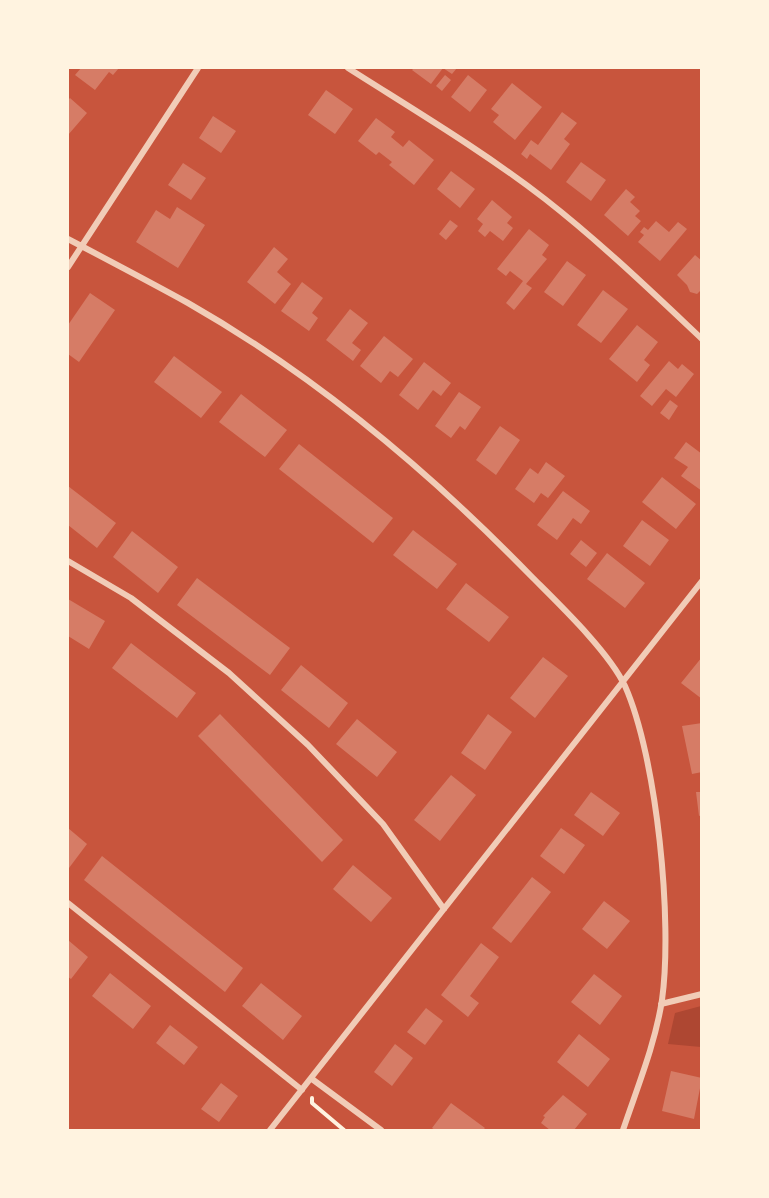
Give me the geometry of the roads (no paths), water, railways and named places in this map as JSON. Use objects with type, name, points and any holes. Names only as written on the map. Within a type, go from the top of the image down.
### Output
[{"type":"street","points":[[68,267],[198,68]]},
{"type":"street","points":[[348,68],[441,127],[545,199],[638,278],[702,339]]},
{"type":"street","points":[[68,239],[189,304],[284,365],[384,440],[471,514],[494,537],[579,628],[624,684],[643,735],[656,823],[664,912],[661,1004],[647,1060],[623,1131]]},
{"type":"street","points":[[68,561],[140,605],[229,673],[308,745],[383,824],[444,909]]},
{"type":"street","points":[[270,1131],[598,712],[624,684],[702,581]]},
{"type":"street","points":[[68,903],[302,1090]]},
{"type":"street","points":[[661,1004],[702,994]]},
{"type":"street","points":[[312,1079],[381,1131]]}]
